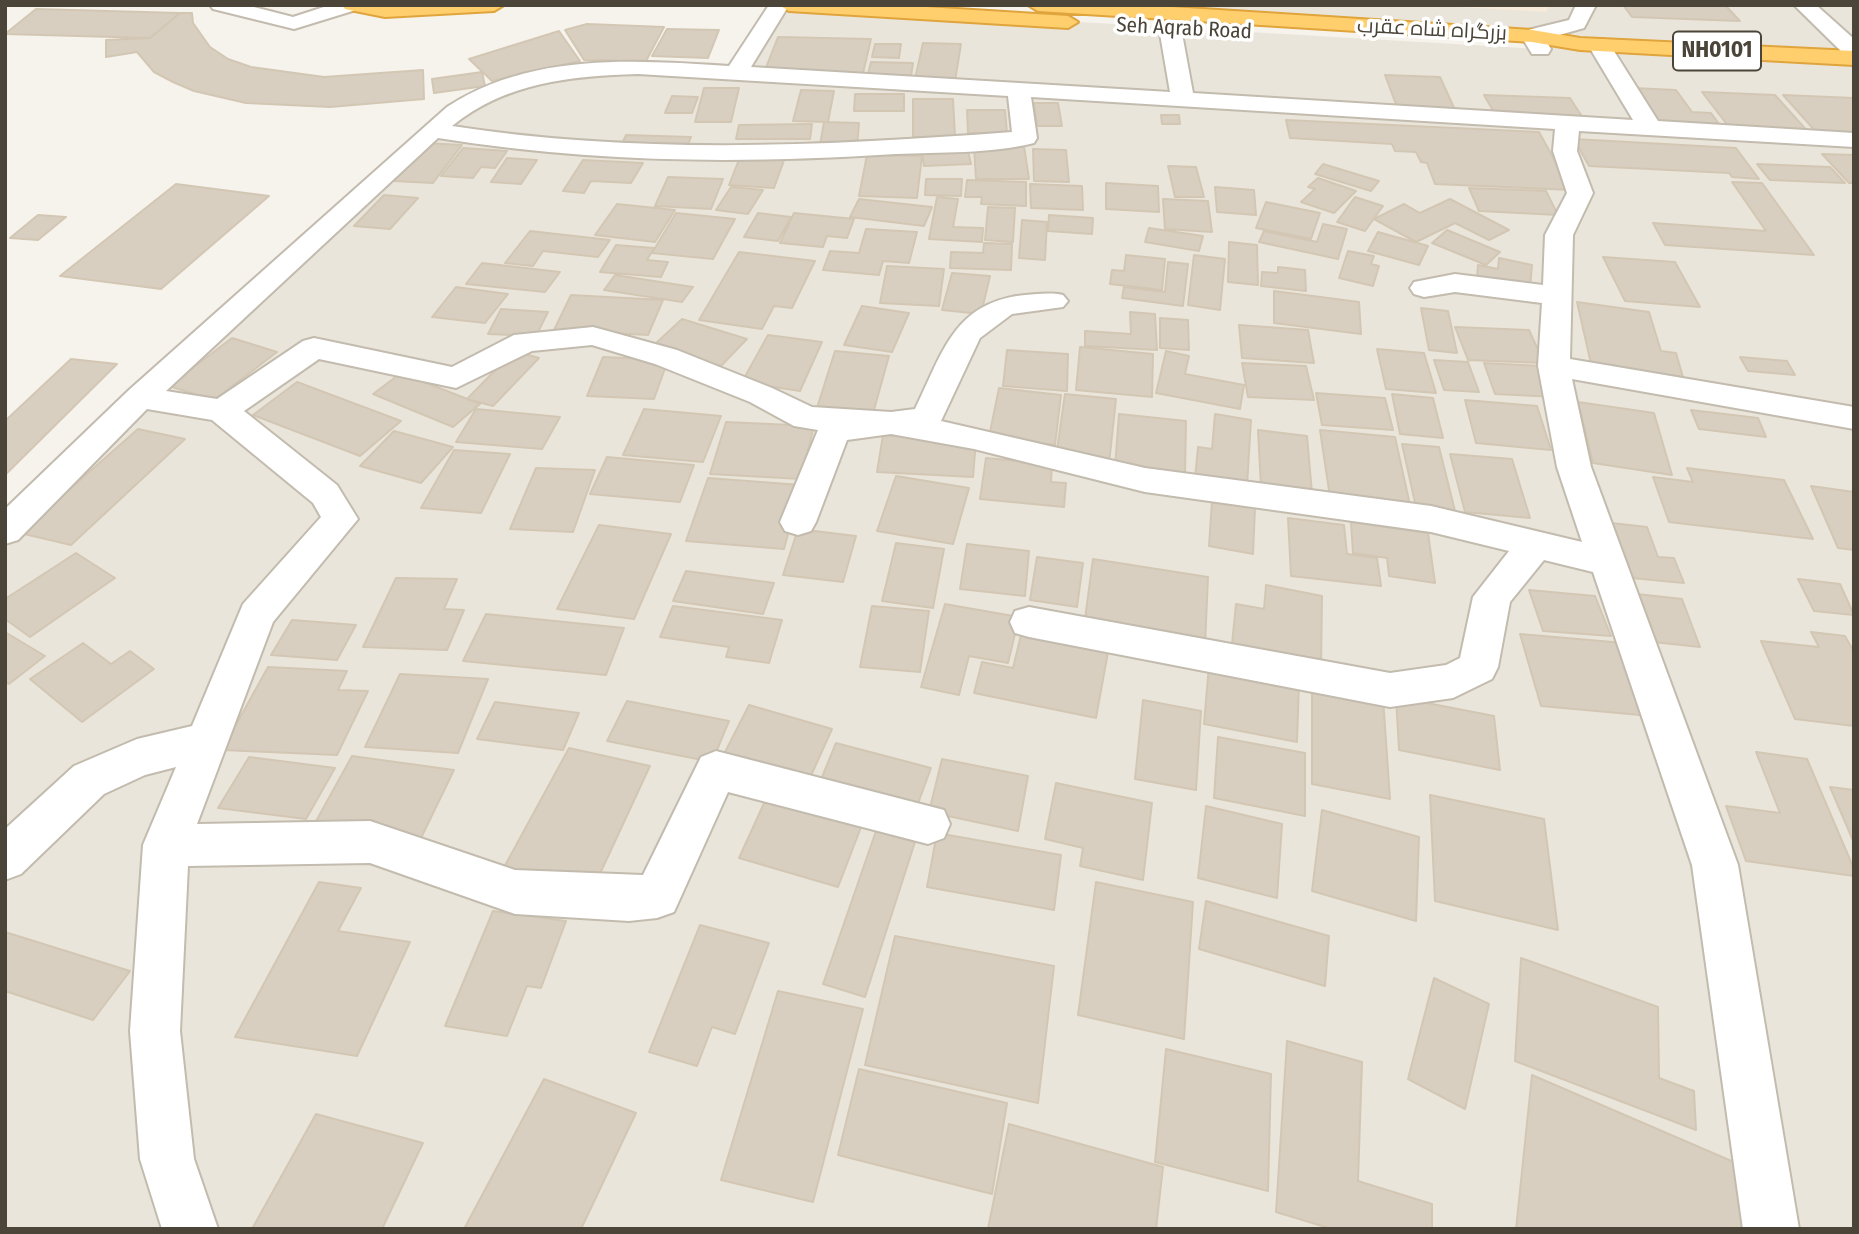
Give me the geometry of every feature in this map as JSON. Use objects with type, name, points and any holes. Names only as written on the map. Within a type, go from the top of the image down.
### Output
[{"type":"highway","points":[[352,5],[385,11],[494,5]]},
{"type":"highway","name":"Seh Aqrab Road","points":[[789,5],[1170,28],[1589,44],[1854,58]]},
{"type":"highway","name":"بزرگراه شاه عقرب","points":[[1038,5],[1536,42]]},
{"type":"street","points":[[220,5],[294,23],[352,5]]},
{"type":"street","points":[[736,73],[779,5]]},
{"type":"street","points":[[1536,42],[1577,24],[1586,5]]},
{"type":"street","points":[[1804,5],[1854,51]]},
{"type":"street","points":[[1170,28],[1183,101]]},
{"type":"street","points":[[1589,44],[1650,128]]},
{"type":"street","points":[[5,531],[140,397],[434,130],[461,108],[507,85],[553,73],[575,69],[638,67],[1854,140]]},
{"type":"street","points":[[434,130],[571,149],[641,153],[870,150],[1026,138],[1019,91]]},
{"type":"street","points":[[1567,123],[1564,152],[1573,167],[1580,193],[1559,235],[1554,366],[1574,467],[1715,865],[1770,1229]]},
{"type":"street","points":[[1424,288],[1455,283],[1558,296]]},
{"type":"street","points":[[798,522],[834,431],[927,418],[967,333],[1004,306],[1053,301]]},
{"type":"street","points":[[222,411],[314,348],[456,378],[524,342],[593,337],[666,357],[761,395],[806,418],[891,423],[974,438],[1145,480],[1431,519],[1608,562]]},
{"type":"street","points":[[1554,366],[1746,397],[1854,418]]},
{"type":"street","points":[[140,397],[222,411],[326,494],[340,519],[257,615],[166,845],[155,1031],[167,1159],[188,1227]]},
{"type":"street","points":[[1029,622],[1390,690],[1453,681],[1478,667],[1492,597],[1536,545]]},
{"type":"street","points":[[5,859],[89,780],[137,758],[208,740]]},
{"type":"street","points":[[166,845],[370,842],[515,892],[629,899],[657,897],[716,770],[928,824]]},
{"type":"shaded area","points":[[789,5],[1540,49],[1577,44],[1038,5],[1854,5],[1854,1229],[5,1229],[5,531],[461,108],[553,73],[736,73]]},
{"type":"shaded area","points":[[1422,5],[1550,5],[1546,12]]},
{"type":"building","points":[[1623,5],[1725,5],[1740,21],[1632,17]]},
{"type":"building","points":[[36,9],[180,13],[150,38],[5,34]]},
{"type":"building","points":[[180,13],[192,13],[193,23],[210,47],[228,59],[251,67],[324,77],[423,70],[424,99],[330,107],[246,103],[194,91],[173,82],[154,72],[137,52],[106,57],[106,40],[150,38]]},
{"type":"building","points":[[587,24],[664,27],[646,61],[584,60],[565,30]]},
{"type":"building","points":[[667,29],[719,30],[708,58],[652,56]]},
{"type":"building","points":[[559,31],[580,61],[492,81],[469,59]]},
{"type":"building","points":[[778,37],[871,39],[863,73],[765,70]]},
{"type":"building","points":[[923,43],[961,44],[955,81],[915,79]]},
{"type":"building","points":[[875,44],[901,44],[899,58],[872,57]]},
{"type":"building","points":[[871,62],[913,63],[911,76],[868,74]]},
{"type":"building","points":[[482,72],[485,86],[434,93],[432,79]]},
{"type":"building","points":[[1385,75],[1440,77],[1455,110],[1397,107]]},
{"type":"building","points":[[704,88],[739,88],[731,122],[695,122]]},
{"type":"building","points":[[1633,88],[1676,90],[1692,112],[1711,113],[1722,128],[1658,125]]},
{"type":"building","points":[[801,90],[834,91],[828,122],[793,121]]},
{"type":"building","points":[[1702,92],[1775,95],[1810,134],[1732,131]]},
{"type":"building","points":[[855,94],[904,94],[904,111],[854,111]]},
{"type":"building","points":[[1484,95],[1570,98],[1583,118],[1495,114]]},
{"type":"building","points":[[1783,95],[1854,98],[1854,136],[1818,134]]},
{"type":"building","points":[[672,96],[698,97],[692,113],[665,113]]},
{"type":"building","points":[[913,99],[953,99],[955,137],[913,137]]},
{"type":"building","points":[[1034,103],[1058,103],[1062,126],[1037,126]]},
{"type":"building","points":[[967,110],[1005,110],[1007,133],[968,133]]},
{"type":"building","points":[[1161,115],[1179,115],[1180,124],[1162,124]]},
{"type":"building","points":[[1286,120],[1539,132],[1571,190],[1435,184],[1427,163],[1421,162],[1416,152],[1395,151],[1392,144],[1290,138]]},
{"type":"building","points":[[824,122],[859,123],[857,146],[820,145]]},
{"type":"building","points":[[812,124],[810,139],[736,139],[739,125]]},
{"type":"building","points":[[626,135],[691,137],[687,147],[621,146]]},
{"type":"building","points":[[1574,139],[1736,148],[1759,179],[1732,177],[1729,173],[1589,166]]},
{"type":"building","points":[[425,143],[462,145],[433,183],[394,181]]},
{"type":"building","points":[[974,146],[1024,146],[1029,179],[976,179]]},
{"type":"building","points":[[463,148],[507,151],[495,168],[481,167],[473,178],[441,176]]},
{"type":"building","points":[[1033,149],[1066,150],[1069,182],[1034,181]]},
{"type":"building","points":[[968,151],[971,164],[924,166],[922,152]]},
{"type":"building","points":[[742,152],[786,155],[774,188],[729,185]]},
{"type":"building","points":[[1822,154],[1854,155],[1854,183],[1849,183]]},
{"type":"building","points":[[867,155],[922,156],[917,198],[859,196]]},
{"type":"building","points":[[507,158],[537,160],[521,184],[491,182]]},
{"type":"building","points":[[583,160],[643,163],[631,183],[591,181],[584,193],[563,191]]},
{"type":"building","points":[[1323,164],[1379,181],[1371,191],[1315,174]]},
{"type":"building","points":[[1757,164],[1830,167],[1845,183],[1770,180]]},
{"type":"building","points":[[1168,166],[1196,167],[1204,197],[1175,197]]},
{"type":"building","points":[[668,177],[723,179],[711,209],[655,206]]},
{"type":"building","points":[[1318,178],[1356,191],[1334,213],[1301,202],[1315,189],[1308,187]]},
{"type":"building","points":[[926,179],[962,179],[961,196],[925,195]]},
{"type":"building","points":[[967,180],[1026,182],[1026,206],[981,204],[982,197],[965,197]]},
{"type":"building","points":[[1732,182],[1762,183],[1814,255],[1665,245],[1653,223],[1766,231]]},
{"type":"building","points":[[1106,183],[1158,186],[1159,212],[1106,209]]},
{"type":"building","points":[[176,184],[269,196],[161,289],[60,276]]},
{"type":"building","points":[[1030,184],[1082,186],[1083,210],[1031,208]]},
{"type":"building","points":[[731,187],[763,190],[748,214],[716,210]]},
{"type":"building","points":[[1215,187],[1254,190],[1256,215],[1217,212]]},
{"type":"building","points":[[1469,188],[1546,191],[1558,215],[1479,211]]},
{"type":"building","points":[[384,195],[418,198],[390,229],[354,226]]},
{"type":"building","points":[[937,197],[958,199],[953,227],[983,228],[982,242],[929,239]]},
{"type":"building","points":[[1355,197],[1383,206],[1365,231],[1337,222]]},
{"type":"building","points":[[859,199],[932,207],[924,226],[850,217]]},
{"type":"building","points":[[1163,199],[1208,201],[1212,232],[1165,229]]},
{"type":"building","points":[[1450,199],[1509,230],[1489,240],[1455,223],[1416,242],[1374,219],[1404,204],[1420,213]]},
{"type":"building","points":[[1266,202],[1320,213],[1311,239],[1256,228]]},
{"type":"building","points":[[617,204],[675,210],[655,242],[595,235]]},
{"type":"building","points":[[988,207],[1015,208],[1013,242],[985,240]]},
{"type":"building","points":[[676,213],[735,219],[713,259],[652,253]]},
{"type":"building","points":[[758,213],[791,217],[778,241],[744,237]]},
{"type":"building","points":[[794,213],[854,219],[847,238],[827,236],[823,247],[780,243]]},
{"type":"building","points":[[38,215],[66,217],[38,240],[10,238]]},
{"type":"building","points":[[1049,215],[1093,218],[1092,234],[1048,231]]},
{"type":"building","points":[[1022,220],[1047,222],[1045,260],[1019,258]]},
{"type":"building","points":[[1323,224],[1347,229],[1338,259],[1259,242],[1264,231],[1317,242]]},
{"type":"building","points":[[1149,228],[1203,236],[1199,251],[1145,242]]},
{"type":"building","points":[[866,229],[917,232],[909,263],[883,261],[879,275],[823,270],[830,251],[859,253]]},
{"type":"building","points":[[1447,230],[1500,252],[1486,265],[1432,243]]},
{"type":"building","points":[[530,231],[610,240],[598,257],[543,251],[533,266],[505,263]]},
{"type":"building","points":[[1378,232],[1428,246],[1419,265],[1368,251]]},
{"type":"building","points":[[1229,242],[1257,245],[1258,285],[1228,282]]},
{"type":"building","points":[[984,243],[1012,244],[1011,270],[950,268],[951,252],[983,253]]},
{"type":"building","points":[[616,245],[654,248],[647,260],[668,262],[661,277],[600,272]]},
{"type":"building","points":[[1348,251],[1374,256],[1371,264],[1379,266],[1373,286],[1339,278]]},
{"type":"building","points":[[739,252],[815,261],[792,308],[774,306],[762,329],[699,320]]},
{"type":"building","points":[[1126,255],[1165,259],[1162,290],[1110,284],[1112,270],[1124,271]]},
{"type":"building","points":[[1194,255],[1225,259],[1220,310],[1188,305]]},
{"type":"building","points":[[1603,257],[1675,262],[1700,307],[1625,301]]},
{"type":"building","points":[[1499,258],[1532,265],[1530,288],[1477,277],[1478,265],[1498,269]]},
{"type":"building","points":[[1168,262],[1188,264],[1183,306],[1122,298],[1124,287],[1165,292]]},
{"type":"building","points":[[482,263],[560,272],[545,292],[466,284]]},
{"type":"building","points":[[887,266],[944,269],[939,306],[880,303]]},
{"type":"building","points":[[1278,267],[1305,270],[1306,291],[1261,286],[1262,272],[1278,273]]},
{"type":"building","points":[[952,273],[990,276],[981,314],[942,310]]},
{"type":"building","points":[[615,275],[693,287],[682,302],[604,290]]},
{"type":"building","points":[[456,287],[508,294],[485,323],[432,317]]},
{"type":"building","points":[[1274,291],[1359,302],[1361,334],[1274,323]]},
{"type":"building","points":[[571,295],[663,300],[648,335],[554,330]]},
{"type":"building","points":[[1577,302],[1649,312],[1661,351],[1676,353],[1683,377],[1655,373],[1656,377],[1592,368]]},
{"type":"building","points":[[862,306],[909,313],[892,352],[844,345]]},
{"type":"building","points":[[1421,308],[1448,311],[1457,353],[1429,350]]},
{"type":"building","points":[[501,309],[548,312],[536,336],[488,334]]},
{"type":"building","points":[[1130,312],[1155,314],[1157,350],[1085,346],[1085,331],[1131,334]]},
{"type":"building","points":[[1160,318],[1188,320],[1189,350],[1160,348]]},
{"type":"building","points":[[682,319],[747,339],[721,366],[654,345]]},
{"type":"building","points":[[1239,325],[1308,330],[1314,363],[1242,358]]},
{"type":"building","points":[[1455,327],[1529,330],[1544,363],[1468,360]]},
{"type":"building","points":[[768,335],[822,342],[800,391],[742,382]]},
{"type":"building","points":[[232,338],[277,352],[214,400],[169,386]]},
{"type":"building","points":[[1080,347],[1153,354],[1152,397],[1076,390]]},
{"type":"building","points":[[1377,349],[1424,353],[1436,393],[1386,389]]},
{"type":"building","points":[[1007,350],[1068,354],[1067,391],[1003,386]]},
{"type":"building","points":[[514,351],[539,358],[493,406],[467,399]]},
{"type":"building","points":[[835,351],[889,356],[872,417],[816,411]]},
{"type":"building","points":[[1166,351],[1189,356],[1185,374],[1244,385],[1240,409],[1156,393]]},
{"type":"building","points":[[603,357],[668,360],[654,399],[587,396]]},
{"type":"building","points":[[1740,357],[1787,361],[1795,375],[1748,371]]},
{"type":"building","points":[[71,359],[117,364],[5,475],[5,421]]},
{"type":"building","points":[[1434,360],[1468,362],[1479,392],[1444,390]]},
{"type":"building","points":[[1242,363],[1306,366],[1314,400],[1248,397]]},
{"type":"building","points":[[1484,363],[1542,366],[1556,397],[1495,394]]},
{"type":"building","points":[[401,373],[480,404],[453,427],[373,394]]},
{"type":"building","points":[[297,382],[401,421],[360,456],[253,415]]},
{"type":"building","points":[[999,388],[1061,395],[1055,445],[989,437]]},
{"type":"building","points":[[1316,393],[1385,398],[1393,430],[1322,425]]},
{"type":"building","points":[[1065,394],[1116,399],[1109,464],[1056,457]]},
{"type":"building","points":[[1392,394],[1433,398],[1443,438],[1400,434]]},
{"type":"building","points":[[1465,400],[1537,406],[1551,450],[1476,443]]},
{"type":"building","points":[[1578,402],[1654,413],[1672,475],[1593,463]]},
{"type":"building","points":[[476,409],[560,417],[542,449],[456,442]]},
{"type":"building","points":[[644,409],[721,416],[703,462],[623,455]]},
{"type":"building","points":[[1691,410],[1758,418],[1766,437],[1699,429]]},
{"type":"building","points":[[1119,414],[1186,421],[1185,475],[1115,467]]},
{"type":"building","points":[[1215,414],[1251,420],[1247,486],[1195,478],[1198,447],[1212,449]]},
{"type":"building","points":[[726,422],[814,426],[801,479],[710,474]]},
{"type":"building","points":[[138,429],[185,439],[71,545],[20,533]]},
{"type":"building","points":[[1258,430],[1307,436],[1312,493],[1261,487]]},
{"type":"building","points":[[1320,430],[1395,437],[1410,505],[1330,497]]},
{"type":"building","points":[[394,431],[453,447],[421,483],[360,466]]},
{"type":"building","points":[[883,435],[976,440],[973,477],[877,472]]},
{"type":"building","points":[[1402,444],[1439,447],[1455,511],[1416,507]]},
{"type":"building","points":[[454,450],[510,454],[481,513],[421,508]]},
{"type":"building","points":[[1450,454],[1512,459],[1530,518],[1465,512]]},
{"type":"building","points":[[607,457],[694,465],[680,502],[590,494]]},
{"type":"building","points":[[986,458],[1052,464],[1051,482],[1066,483],[1064,507],[980,499]]},
{"type":"building","points":[[536,468],[595,470],[573,532],[510,529]]},
{"type":"building","points":[[1687,468],[1784,480],[1813,539],[1669,522],[1653,477],[1693,482]]},
{"type":"building","points":[[896,476],[969,488],[953,544],[877,531]]},
{"type":"building","points":[[708,478],[801,485],[784,549],[686,541]]},
{"type":"building","points":[[1811,486],[1854,492],[1854,550],[1838,548]]},
{"type":"building","points":[[1212,501],[1255,508],[1253,554],[1209,546]]},
{"type":"building","points":[[1288,518],[1344,525],[1347,554],[1377,558],[1381,586],[1291,576]]},
{"type":"building","points":[[1351,522],[1428,533],[1435,583],[1389,576],[1387,558],[1353,553]]},
{"type":"building","points":[[1602,522],[1647,527],[1658,557],[1674,558],[1684,583],[1621,577]]},
{"type":"building","points":[[599,525],[671,534],[634,619],[557,609]]},
{"type":"building","points":[[798,529],[856,536],[843,582],[783,575]]},
{"type":"building","points":[[896,543],[944,549],[933,608],[882,601]]},
{"type":"building","points":[[967,544],[1029,551],[1025,596],[960,589]]},
{"type":"building","points":[[76,553],[115,578],[30,637],[5,619],[5,599]]},
{"type":"building","points":[[1037,557],[1083,563],[1077,607],[1030,600]]},
{"type":"building","points":[[1093,559],[1208,577],[1205,645],[1084,626]]},
{"type":"building","points":[[686,571],[774,583],[763,614],[673,601]]},
{"type":"building","points":[[396,578],[457,579],[444,609],[464,610],[447,650],[363,647]]},
{"type":"building","points":[[1798,579],[1840,584],[1854,615],[1814,611]]},
{"type":"building","points":[[1266,585],[1322,596],[1321,671],[1231,654],[1236,604],[1264,609]]},
{"type":"building","points":[[1529,590],[1595,596],[1611,636],[1543,631]]},
{"type":"building","points":[[1628,593],[1682,599],[1700,647],[1644,641]]},
{"type":"building","points":[[945,604],[1019,617],[1008,663],[969,656],[959,695],[921,687]]},
{"type":"building","points":[[673,606],[782,620],[769,663],[726,657],[729,647],[660,637]]},
{"type":"building","points":[[872,606],[929,611],[920,672],[860,667]]},
{"type":"building","points":[[486,614],[624,628],[606,675],[463,661]]},
{"type":"building","points":[[292,620],[356,625],[337,660],[271,655]]},
{"type":"building","points":[[5,632],[45,656],[9,684],[5,682]]},
{"type":"building","points":[[1811,632],[1845,636],[1854,652],[1854,726],[1795,719],[1761,641],[1819,647]]},
{"type":"building","points":[[1520,634],[1624,643],[1651,716],[1541,706]]},
{"type":"building","points":[[1021,635],[1108,652],[1096,718],[974,693],[982,662],[1013,668]]},
{"type":"building","points":[[83,643],[111,664],[130,651],[154,669],[82,722],[30,679]]},
{"type":"building","points":[[1209,665],[1299,682],[1297,742],[1204,724]]},
{"type":"building","points":[[268,667],[347,671],[338,690],[368,691],[337,755],[222,750]]},
{"type":"building","points":[[400,674],[488,679],[458,753],[365,747]]},
{"type":"building","points":[[1312,685],[1383,698],[1390,799],[1312,784]]},
{"type":"building","points":[[1396,697],[1494,716],[1500,770],[1399,750]]},
{"type":"building","points":[[1143,700],[1201,711],[1196,790],[1135,779]]},
{"type":"building","points":[[627,701],[729,721],[712,762],[607,741]]},
{"type":"building","points":[[495,702],[579,713],[563,750],[477,739]]},
{"type":"building","points":[[749,705],[832,729],[809,780],[723,756]]},
{"type":"building","points":[[1218,737],[1305,753],[1305,816],[1214,798]]},
{"type":"building","points":[[836,743],[931,768],[916,809],[820,782]]},
{"type":"building","points":[[569,748],[650,766],[591,893],[502,871]]},
{"type":"building","points":[[1756,752],[1807,759],[1854,869],[1854,876],[1746,861],[1726,806],[1780,813]]},
{"type":"building","points":[[352,756],[454,770],[421,838],[315,823]]},
{"type":"building","points":[[249,757],[335,768],[306,819],[218,808]]},
{"type":"building","points":[[942,759],[1028,776],[1018,831],[929,812]]},
{"type":"building","points":[[1056,783],[1152,803],[1143,880],[1080,866],[1083,848],[1045,839]]},
{"type":"building","points":[[1830,787],[1854,790],[1854,843]]},
{"type":"building","points":[[770,790],[865,817],[838,887],[739,858]]},
{"type":"building","points":[[1430,795],[1544,819],[1558,930],[1435,901]]},
{"type":"building","points":[[1206,806],[1282,824],[1277,898],[1198,878]]},
{"type":"building","points":[[1322,810],[1419,837],[1416,921],[1312,891]]},
{"type":"building","points":[[876,831],[915,842],[865,997],[823,984]]},
{"type":"building","points":[[937,833],[1061,855],[1054,910],[927,887]]},
{"type":"building","points":[[319,882],[361,888],[338,931],[410,942],[357,1056],[235,1037]]},
{"type":"building","points":[[1096,882],[1193,902],[1184,1039],[1078,1015]]},
{"type":"building","points":[[1206,901],[1329,936],[1325,986],[1199,949]]},
{"type":"building","points":[[493,911],[566,921],[541,988],[527,986],[507,1036],[445,1026]]},
{"type":"building","points":[[700,925],[769,943],[735,1034],[712,1027],[697,1066],[649,1052]]},
{"type":"building","points":[[5,932],[130,971],[93,1020],[5,991]]},
{"type":"building","points":[[895,936],[1054,966],[1038,1103],[865,1065]]},
{"type":"building","points":[[1521,958],[1658,1007],[1659,1078],[1694,1091],[1696,1130],[1515,1061]]},
{"type":"building","points":[[1434,978],[1489,1004],[1465,1109],[1408,1079]]},
{"type":"building","points":[[778,991],[863,1009],[813,1202],[721,1180]]},
{"type":"building","points":[[1287,1041],[1362,1062],[1358,1181],[1432,1204],[1432,1229],[1332,1229],[1276,1212]]},
{"type":"building","points":[[1166,1049],[1271,1074],[1268,1191],[1155,1162]]},
{"type":"building","points":[[859,1069],[1007,1103],[992,1194],[838,1155]]},
{"type":"building","points":[[1532,1075],[1743,1166],[1745,1229],[1516,1229]]},
{"type":"building","points":[[544,1079],[636,1113],[581,1229],[464,1229]]},
{"type":"building","points":[[316,1114],[423,1143],[382,1229],[252,1229]]},
{"type":"building","points":[[1009,1124],[1163,1167],[1156,1229],[988,1229]]}]
